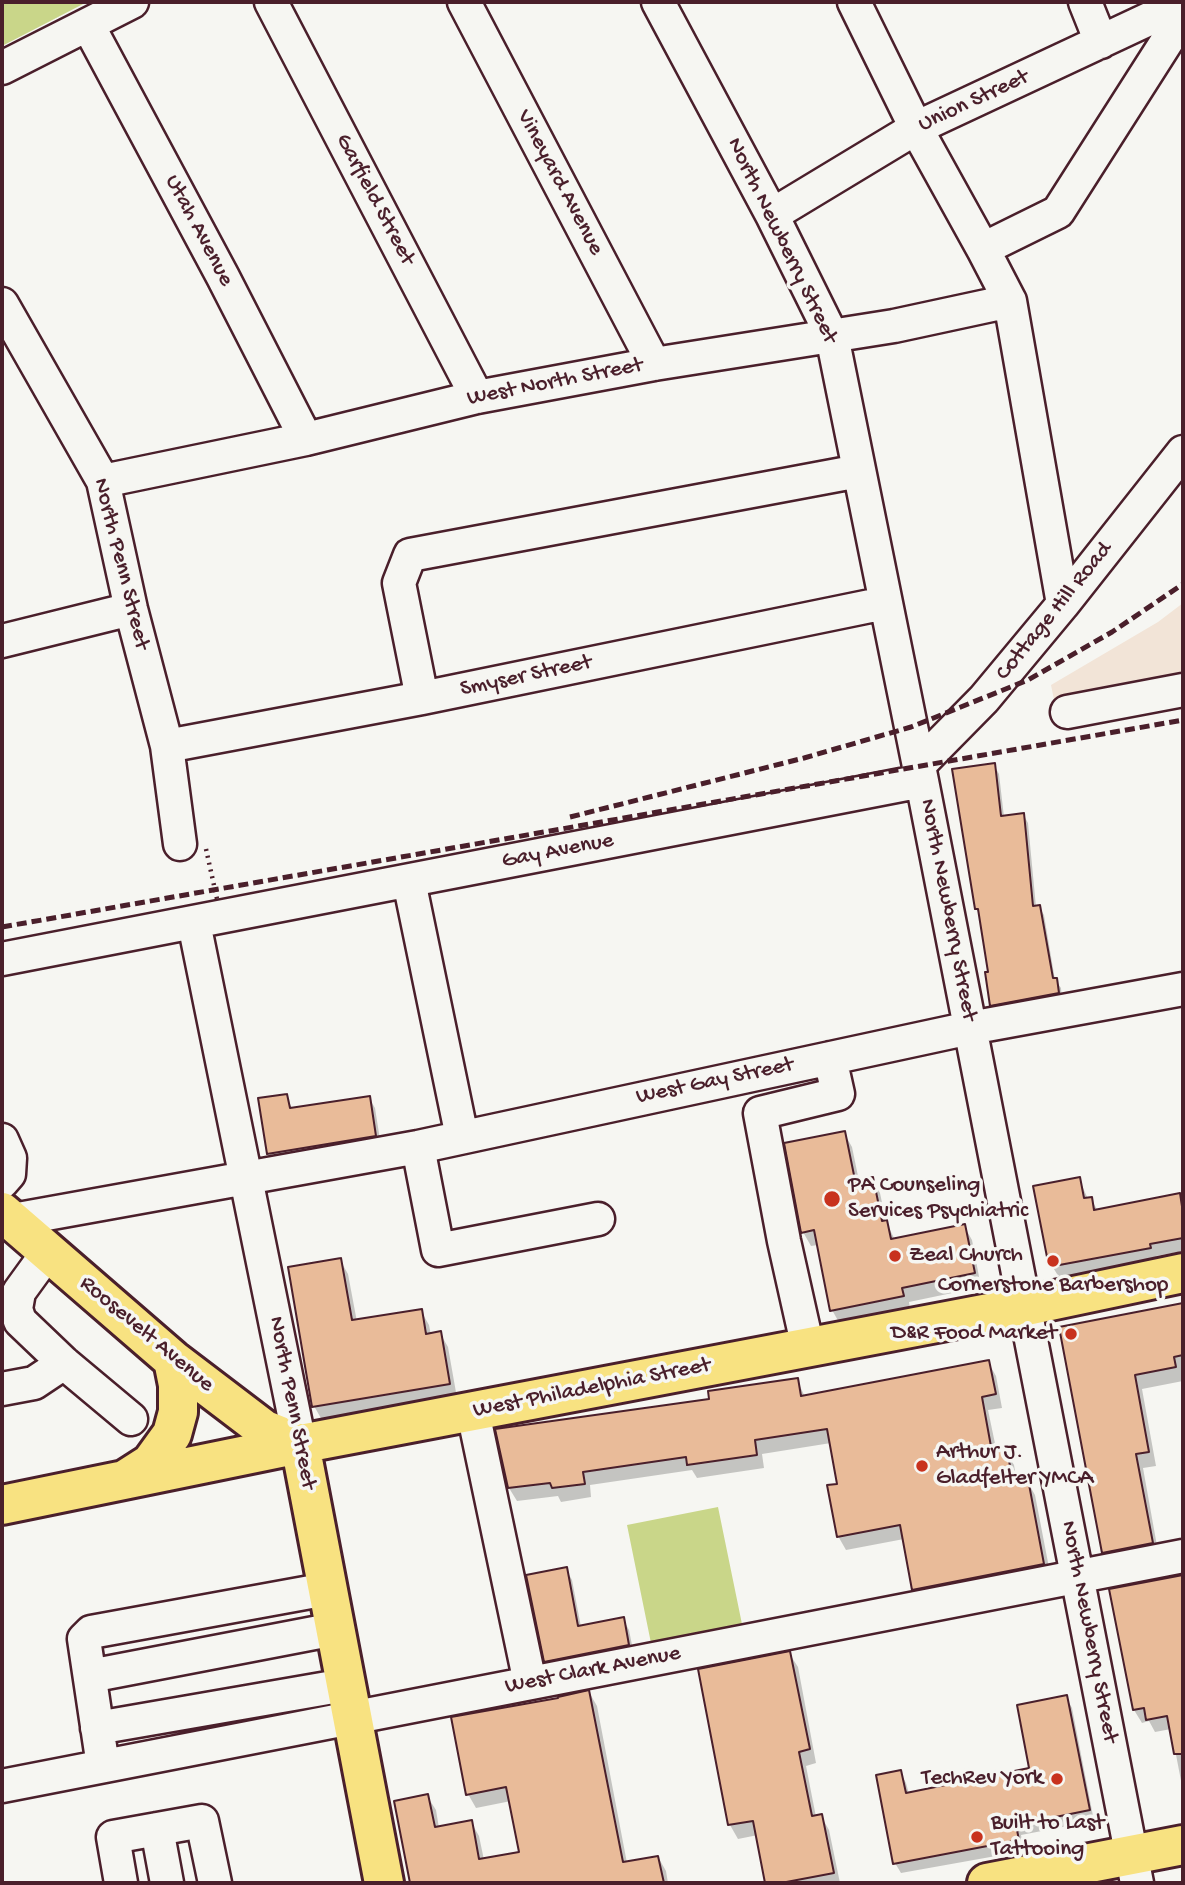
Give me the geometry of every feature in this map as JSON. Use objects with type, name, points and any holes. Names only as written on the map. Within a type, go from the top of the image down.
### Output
[{"type":"main road","name":"Roosevelt Avenue","points":[[5,1218],[173,1360],[265,1430],[300,1444]]},
{"type":"main road","name":"West Philadelphia Street","points":[[2,1505],[300,1444],[1026,1306],[1183,1273]]},
{"type":"main road","points":[[125,1480],[150,1464],[172,1434],[178,1412],[178,1385],[173,1360]]},
{"type":"main road","name":"North Penn Street","points":[[300,1444],[384,1883]]},
{"type":"main road","points":[[987,1883],[1134,1869],[1183,1845]]},
{"type":"street","points":[[2,68],[132,2]]},
{"type":"street","name":"Garfield Street","points":[[271,2],[477,397]]},
{"type":"street","name":"Vineyard Avenue","points":[[464,2],[654,364]]},
{"type":"street","name":"North Newberry Street","points":[[658,2],[772,215],[832,337],[1026,1306],[1134,1869]]},
{"type":"street","points":[[854,2],[916,128],[1010,301],[1063,604]]},
{"type":"street","points":[[1085,2],[1101,42]]},
{"type":"street","name":"Union Street","points":[[772,215],[916,128],[1183,3]]},
{"type":"street","points":[[983,249],[1058,212],[1183,16]]},
{"type":"street","name":"Utah Avenue","points":[[88,25],[306,439]]},
{"type":"street","name":"West North Street","points":[[103,481],[306,439],[477,397],[654,364],[894,326],[1010,301]]},
{"type":"street","name":"North Penn Street","points":[[2,304],[103,481],[131,609],[193,847]]},
{"type":"street","name":"Cottage Hill Road","points":[[920,773],[1063,604],[1183,452]]},
{"type":"street","points":[[422,698],[399,583],[410,555],[859,471]]},
{"type":"street","name":"Smyser Street","points":[[167,746],[422,698],[885,603]]},
{"type":"street","points":[[2,641],[131,609]]},
{"type":"street","points":[[1067,712],[1183,690]]},
{"type":"street","name":"Gay Avenue","points":[[2,959],[409,881],[920,773]]},
{"type":"street","points":[[409,881],[462,1137]]},
{"type":"street","name":"North Penn Street","points":[[194,923],[300,1444]]},
{"type":"street","name":"West Gay Street","points":[[5,1218],[418,1147],[970,1028],[1183,989]]},
{"type":"street","points":[[760,1113],[838,1094],[831,1058]]},
{"type":"street","points":[[750,1074],[808,1348]]},
{"type":"street","points":[[2,1140],[10,1158],[9,1174],[2,1182]]},
{"type":"street","points":[[418,1147],[438,1250],[598,1219]]},
{"type":"street","points":[[48,1252],[19,1292],[16,1309],[20,1321],[64,1363],[131,1419]]},
{"type":"street","points":[[2,1389],[34,1383],[64,1363]]},
{"type":"street","points":[[473,1412],[530,1683]]},
{"type":"street","name":"West Clark Avenue","points":[[2,1786],[103,1766],[348,1702],[530,1683],[1183,1556]]},
{"type":"street","points":[[103,1766],[84,1639],[91,1632],[327,1590]]},
{"type":"street","points":[[90,1676],[335,1629]]},
{"type":"street","points":[[97,1728],[348,1702]]},
{"type":"street","points":[[121,1883],[113,1837],[202,1821],[215,1883]]},
{"type":"street","points":[[157,1829],[167,1883]]},
{"type":"path","points":[[193,847],[217,899]]},
{"type":"shaded area","points":[[1183,603],[1183,709],[1060,729],[1051,685],[1158,622]]},
{"type":"green space","points":[[2,2],[87,2],[2,46]]},
{"type":"green space","points":[[718,1507],[743,1629],[652,1648],[627,1525]]},
{"type":"building","points":[[995,763],[1001,816],[1024,813],[1033,906],[1040,905],[1053,978],[1057,978],[1059,993],[990,1006],[985,972],[988,972],[978,909],[975,909],[952,769]]},
{"type":"building","points":[[287,1094],[290,1108],[370,1096],[376,1136],[267,1154],[258,1098]]},
{"type":"building","name":"Zeal Church","points":[[845,1131],[855,1180],[873,1177],[882,1221],[887,1220],[891,1239],[965,1224],[975,1273],[902,1288],[904,1296],[830,1311],[814,1230],[801,1233],[784,1143]]},
{"type":"building","points":[[1080,1177],[1084,1198],[1092,1197],[1094,1210],[1180,1193],[1183,1238],[1150,1244],[1151,1248],[1054,1266],[1048,1262],[1033,1186]]},
{"type":"building","points":[[341,1258],[352,1320],[422,1309],[426,1334],[441,1331],[450,1384],[312,1407],[288,1267]]},
{"type":"building","points":[[1183,1303],[1183,1355],[1174,1357],[1176,1367],[1135,1375],[1149,1452],[1136,1454],[1153,1543],[1102,1553],[1059,1327]]},
{"type":"building","name":"Arthur J. Gladfelter YMCA","points":[[989,1360],[996,1394],[982,1397],[992,1452],[1007,1450],[1013,1482],[1028,1479],[1044,1564],[912,1590],[900,1525],[837,1537],[827,1485],[837,1484],[827,1429],[755,1440],[757,1455],[687,1465],[686,1457],[583,1472],[585,1484],[552,1488],[550,1483],[508,1488],[495,1429],[709,1399],[708,1391],[798,1378],[801,1396]]},
{"type":"building","points":[[567,1567],[578,1626],[624,1617],[629,1645],[544,1662],[526,1575]]},
{"type":"building","points":[[1183,1575],[1183,1754],[1174,1754],[1167,1716],[1146,1720],[1144,1708],[1133,1710],[1109,1589]]},
{"type":"building","points":[[790,1651],[810,1749],[799,1752],[812,1816],[822,1814],[834,1873],[781,1883],[765,1883],[753,1821],[728,1825],[698,1669]]},
{"type":"building","points":[[589,1690],[623,1862],[658,1856],[664,1883],[410,1883],[394,1801],[428,1794],[435,1827],[472,1820],[479,1859],[519,1852],[506,1787],[466,1795],[451,1717]]},
{"type":"building","points":[[1067,1695],[1090,1810],[1016,1825],[1019,1840],[893,1864],[876,1775],[901,1770],[906,1793],[1029,1768],[1017,1705]]},
{"type":"railway","points":[[570,817],[804,758],[911,727],[1028,680],[1112,632],[1183,584]]},
{"type":"railway","points":[[2,927],[1183,720]]},
{"type":"place","name":"PA Counseling Services Psychiatric","points":[[832,1199]]},
{"type":"place","name":"Zeal Church","points":[[895,1256]]},
{"type":"place","name":"Cornerstone Barbershop","points":[[1053,1261]]},
{"type":"place","name":"D&R Food Market","points":[[1071,1334]]},
{"type":"place","name":"Arthur J. Gladfelter YMCA","points":[[922,1466]]},
{"type":"place","name":"TechRev York","points":[[1057,1779]]},
{"type":"place","name":"Built to Last Tattooing","points":[[977,1837]]}]
